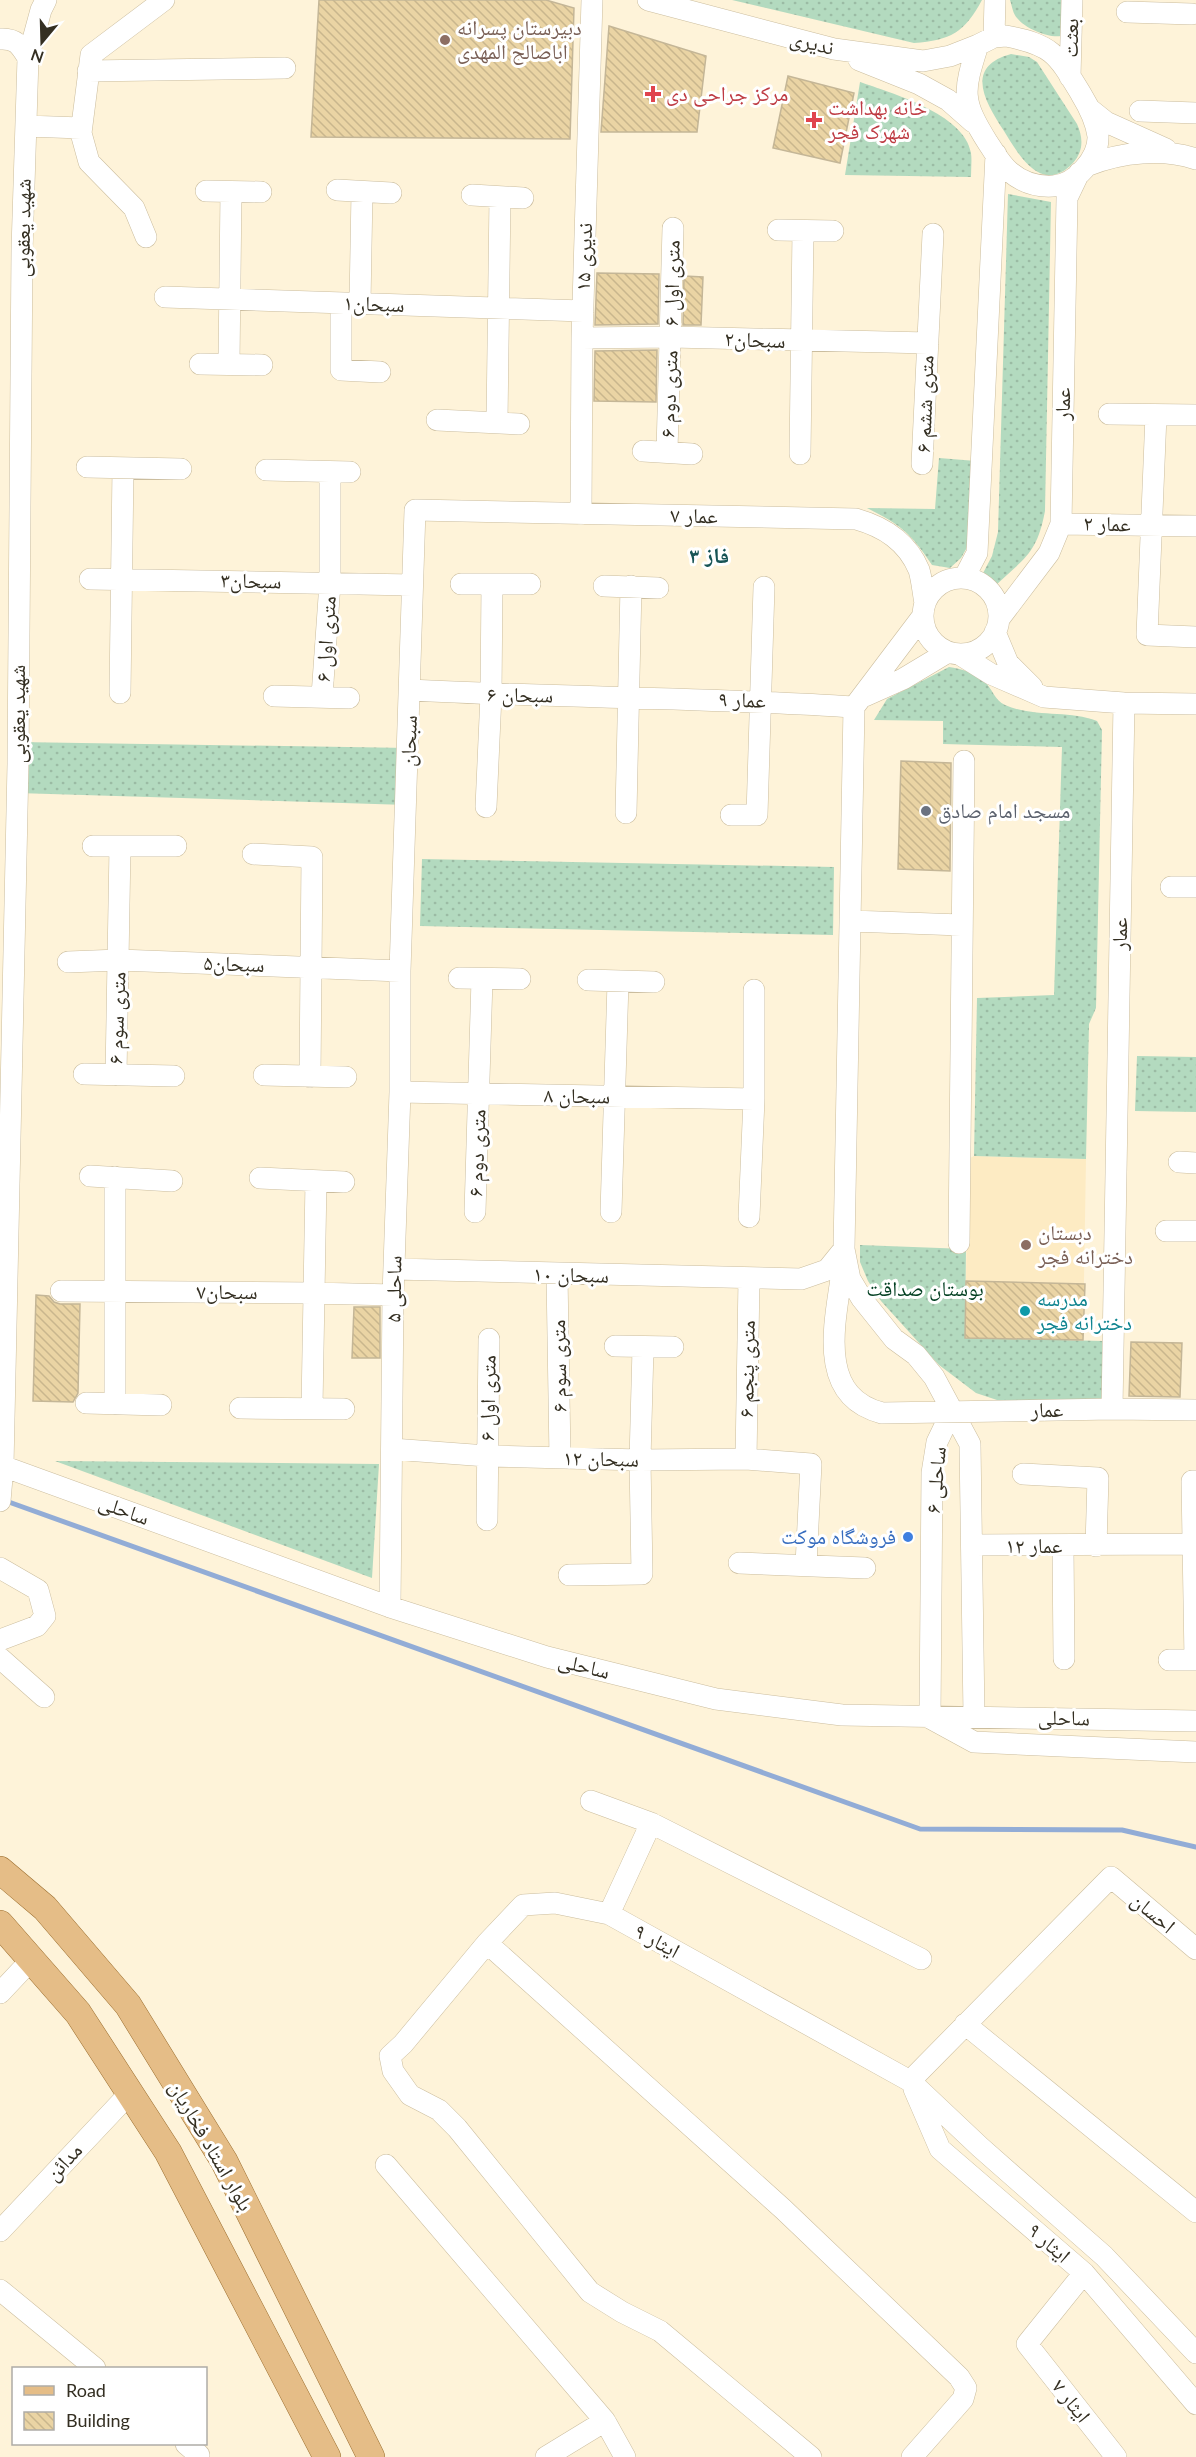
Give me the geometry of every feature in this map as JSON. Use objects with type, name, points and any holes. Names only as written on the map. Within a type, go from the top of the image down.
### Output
[{"type":"main road","name":"بلوار استاد فخاریان","points":[[0,1870],[45,1908],[128,2005],[224,2161],[371,2457]]},
{"type":"main road","name":"بلوار استاد فخاریان","points":[[0,1924],[78,2013],[168,2152],[327,2457]]},
{"type":"street","name":"شهید یعقوبی","points":[[0,1501],[17,794],[22,273],[28,58],[41,10],[46,0]]},
{"type":"street","points":[[146,237],[134,208],[89,162],[81,128],[91,55],[164,0]]},
{"type":"street","name":"ندیری ۱۵","points":[[581,514],[582,338],[592,0]]},
{"type":"street","name":"ندیری","points":[[648,0],[834,49],[923,61],[950,56],[986,41]]},
{"type":"street","points":[[995,0],[986,41],[966,91],[968,106],[978,126],[1010,172],[1038,185],[1055,186],[1067,182],[1084,169],[1124,154],[1187,156]]},
{"type":"street","name":"بعثت","points":[[1071,77],[1072,0]]},
{"type":"street","points":[[1127,12],[1162,7],[1192,14]]},
{"type":"street","points":[[986,41],[1006,36],[1041,45],[1054,53],[1091,110],[1098,137],[1095,151],[1084,169]]},
{"type":"street","points":[[0,39],[18,42],[28,58]]},
{"type":"street","points":[[834,49],[919,84],[948,100],[978,126]]},
{"type":"street","points":[[87,71],[285,68]]},
{"type":"street","points":[[1091,110],[1106,122],[1131,135],[1187,156]]},
{"type":"street","points":[[1140,111],[1196,113]]},
{"type":"street","points":[[26,126],[81,128]]},
{"type":"street","points":[[964,578],[977,553],[996,154]]},
{"type":"street","name":"عمار","points":[[997,625],[1048,553],[1061,524],[1067,198],[1084,169]]},
{"type":"street","points":[[337,190],[391,193]]},
{"type":"street","points":[[206,191],[261,192]]},
{"type":"street","points":[[229,363],[231,192]]},
{"type":"street","points":[[362,192],[340,370],[380,372]]},
{"type":"street","points":[[472,195],[523,198]]},
{"type":"street","points":[[496,422],[500,197]]},
{"type":"street","name":"۶ متری اول","points":[[672,337],[673,228]]},
{"type":"street","points":[[778,230],[833,231]]},
{"type":"street","points":[[800,454],[803,231]]},
{"type":"street","points":[[928,343],[933,234]]},
{"type":"street","name":"سبحان۱","points":[[165,297],[583,311]]},
{"type":"street","name":"سبحان۲","points":[[582,338],[672,337],[802,342],[928,343]]},
{"type":"street","name":"۶ متری دوم","points":[[667,451],[672,337]]},
{"type":"street","name":"۶ متری ششم","points":[[922,464],[928,343]]},
{"type":"street","points":[[200,364],[262,365]]},
{"type":"street","points":[[1110,414],[1196,415]]},
{"type":"street","points":[[1156,415],[1147,635],[1196,637]]},
{"type":"street","points":[[437,420],[519,424]]},
{"type":"street","points":[[643,451],[693,454]]},
{"type":"street","points":[[87,467],[181,469]]},
{"type":"street","points":[[120,693],[123,468]]},
{"type":"street","points":[[266,470],[340,472],[330,583]]},
{"type":"street","name":"عمار ۷","points":[[415,510],[856,519],[880,526],[897,540],[919,571],[923,610]]},
{"type":"street","name":"سبحان","points":[[400,971],[415,510]]},
{"type":"street","name":"عمار ۲","points":[[1061,524],[1196,526]]},
{"type":"street","points":[[952,1411],[934,1377],[916,1355],[894,1339],[862,1299],[850,1279],[844,1249],[851,921],[859,701],[923,610],[931,592],[940,584],[952,579],[964,578],[986,587],[993,596],[997,625],[1008,663],[1023,680],[1044,697]]},
{"type":"street","name":"سبحان۳","points":[[90,579],[412,585]]},
{"type":"street","name":"۶ متری اول","points":[[322,696],[330,583]]},
{"type":"street","points":[[461,584],[530,584]]},
{"type":"street","points":[[486,807],[491,695],[492,584]]},
{"type":"street","points":[[604,586],[658,588]]},
{"type":"street","points":[[626,813],[631,586]]},
{"type":"street","points":[[730,815],[757,815],[764,587]]},
{"type":"street","points":[[923,610],[927,635],[940,648],[1044,697],[1124,703],[1196,704]]},
{"type":"street","points":[[859,701],[954,653],[970,653],[981,649],[989,641],[997,625]]},
{"type":"street","name":"سبحان ۶","points":[[410,690],[491,695],[630,697]]},
{"type":"street","points":[[274,696],[349,698]]},
{"type":"street","name":"عمار ۹","points":[[630,697],[859,701]]},
{"type":"street","name":"عمار","points":[[844,1249],[833,1352],[840,1380],[847,1394],[869,1410],[882,1413],[1112,1408],[1124,703]]},
{"type":"street","points":[[959,1243],[964,761]]},
{"type":"street","points":[[93,846],[176,846]]},
{"type":"street","name":"۶ متری سوم","points":[[116,1075],[120,847]]},
{"type":"street","points":[[253,854],[312,858],[313,967],[310,1077]]},
{"type":"street","points":[[1171,887],[1196,887]]},
{"type":"street","points":[[851,921],[961,925]]},
{"type":"street","name":"سبحان۵","points":[[68,962],[119,960],[400,971]]},
{"type":"street","name":"ساحلی ۵","points":[[390,1607],[393,1295],[400,1092],[400,971]]},
{"type":"street","points":[[459,978],[520,979]]},
{"type":"street","points":[[480,1094],[482,979]]},
{"type":"street","points":[[588,981],[654,982]]},
{"type":"street","points":[[611,1212],[618,982]]},
{"type":"street","points":[[749,1216],[754,1099],[754,990]]},
{"type":"street","points":[[84,1074],[174,1076]]},
{"type":"street","points":[[264,1075],[346,1077]]},
{"type":"street","name":"سبحان ۸","points":[[400,1092],[754,1099]]},
{"type":"street","name":"۶ متری دوم","points":[[475,1212],[480,1094]]},
{"type":"street","points":[[90,1176],[172,1181]]},
{"type":"street","points":[[115,1177],[115,1404]]},
{"type":"street","points":[[260,1178],[344,1182]]},
{"type":"street","points":[[312,1407],[316,1181]]},
{"type":"street","points":[[1166,1231],[1196,1231]]},
{"type":"street","name":"سبحان ۱۰","points":[[394,1269],[557,1275],[801,1279],[827,1270],[844,1249]]},
{"type":"street","name":"۶ متری سوم","points":[[557,1275],[560,1458]]},
{"type":"street","name":"۶ متری پنجم","points":[[746,1459],[749,1279]]},
{"type":"street","name":"سبحان۷","points":[[61,1291],[393,1295]]},
{"type":"street","name":"۶ متری اول","points":[[487,1456],[489,1339]]},
{"type":"street","points":[[615,1346],[673,1347]]},
{"type":"street","points":[[569,1575],[642,1574],[640,1460],[643,1348]]},
{"type":"street","points":[[86,1403],[161,1405]]},
{"type":"street","points":[[240,1408],[344,1409]]},
{"type":"street","points":[[1112,1408],[1196,1410]]},
{"type":"street","name":"ساحلی ۶","points":[[952,1411],[970,1444],[974,1716]]},
{"type":"street","name":"ساحلی ۶","points":[[930,1718],[932,1473],[937,1442],[952,1411]]},
{"type":"street","name":"سبحان ۱۲","points":[[392,1449],[487,1456],[640,1460],[746,1459],[811,1464],[807,1565]]},
{"type":"street","points":[[487,1456],[487,1520]]},
{"type":"street","name":"ساحلی","points":[[2,1466],[390,1607],[547,1657],[716,1698],[842,1715],[1196,1721]]},
{"type":"street","points":[[1023,1474],[1098,1478],[1096,1546]]},
{"type":"street","points":[[1168,1660],[1196,1660],[1192,1481],[1196,1481]]},
{"type":"street","name":"عمار ۱۲","points":[[972,1545],[1194,1544]]},
{"type":"street","points":[[1063,1546],[1064,1659]]},
{"type":"street","points":[[739,1563],[865,1568]]},
{"type":"street","points":[[0,1568],[38,1590],[45,1616],[37,1626],[0,1640]]},
{"type":"street","points":[[0,1658],[44,1698]]},
{"type":"street","points":[[930,1718],[974,1742],[1196,1752]]},
{"type":"street","points":[[591,1801],[651,1822],[921,1959]]},
{"type":"street","points":[[609,1914],[651,1822]]},
{"type":"street","name":"احسان","points":[[965,2024],[1111,1877],[1196,1948]]},
{"type":"street","name":"ایثار ۹","points":[[811,2457],[660,2331],[622,2313],[590,2292],[457,2128],[439,2110],[410,2095],[393,2072],[390,2056],[403,2044],[487,1943],[523,1905],[555,1903],[609,1914],[910,2081],[980,2147],[1104,2256],[1196,2353]]},
{"type":"street","points":[[487,1943],[783,2210],[959,2377],[966,2388],[963,2399],[912,2457]]},
{"type":"street","points":[[0,1993],[32,1959]]},
{"type":"street","points":[[910,2081],[965,2024],[1196,2212]]},
{"type":"street","name":"ایثار ۹","points":[[910,2081],[940,2149],[1084,2273],[1196,2404]]},
{"type":"street","name":"مدائن","points":[[0,2231],[129,2094]]},
{"type":"street","points":[[386,2165],[605,2421],[625,2457]]},
{"type":"street","name":"ایثار ۷","points":[[1084,2273],[1027,2344],[1116,2457]]},
{"type":"street","points":[[0,2290],[94,2367]]},
{"type":"street","points":[[546,2457],[605,2421]]},
{"type":"shaded area","name":"دبستان دخترانه فجر","points":[[974,1156],[1086,1159],[1083,1340],[965,1338],[968,1159]]},
{"type":"green space","points":[[732,0],[982,0],[969,20],[955,33],[938,40],[914,43]]},
{"type":"green space","points":[[1010,0],[1066,0],[1061,36],[1044,34],[1026,26],[1016,16]]},
{"type":"green space","points":[[1011,54],[1029,57],[1037,62],[1077,124],[1081,149],[1073,163],[1062,172],[1051,175],[1032,168],[1016,150],[986,98],[983,77],[987,68],[996,60]]},
{"type":"green space","points":[[860,82],[925,107],[955,127],[966,139],[971,153],[971,177],[845,175]]},
{"type":"green space","points":[[1008,194],[1051,202],[1045,511],[1038,536],[1029,553],[996,585],[987,584],[981,577],[992,556],[998,532]]},
{"type":"green space","points":[[939,458],[976,461],[969,544],[961,558],[950,568],[932,565],[904,531],[867,508],[935,509]]},
{"type":"green space","points":[[949,667],[976,675],[1005,705],[1028,711],[1086,718],[1097,721],[1102,730],[1096,1008],[1089,1024],[1086,1159],[974,1156],[977,998],[1054,995],[1062,747],[943,744],[943,721],[874,720],[887,699]]},
{"type":"green space","points":[[18,742],[409,748],[407,805],[17,793]]},
{"type":"green space","points":[[422,859],[834,867],[833,935],[420,926]]},
{"type":"green space","points":[[1137,1056],[1196,1057],[1196,1112],[1135,1111]]},
{"type":"green space","name":"بوستان صداقت","points":[[860,1245],[966,1249],[965,1338],[1103,1341],[1104,1402],[1003,1402],[976,1393],[939,1365],[881,1301],[868,1281],[860,1262]]},
{"type":"green space","points":[[55,1461],[379,1464],[372,1578]]},
{"type":"building","name":"دبیرستان پسرانه اباصالح المهدی","points":[[319,0],[546,0],[574,8],[570,139],[311,137]]},
{"type":"building","name":"مرکز جراحی دی","points":[[609,26],[706,56],[697,132],[601,132]]},
{"type":"building","name":"خانه بهداشت شهرک فجر","points":[[788,76],[854,93],[840,163],[773,148]]},
{"type":"building","points":[[597,273],[659,274],[658,324],[595,325]]},
{"type":"building","points":[[684,276],[703,277],[701,325],[683,325]]},
{"type":"building","points":[[657,350],[656,402],[594,401],[595,351]]},
{"type":"building","points":[[901,761],[951,763],[950,871],[898,869]]},
{"type":"building","name":"مدرسه دخترانه فجر","points":[[966,1281],[1085,1284],[1083,1340],[965,1338]]},
{"type":"building","points":[[36,1295],[49,1296],[54,1302],[60,1304],[80,1304],[78,1393],[73,1402],[33,1401]]},
{"type":"building","points":[[354,1307],[380,1307],[380,1358],[352,1358]]},
{"type":"building","points":[[1131,1342],[1182,1343],[1180,1397],[1129,1396]]},
{"type":"waterway","points":[[6,1501],[920,1829],[1122,1830],[1196,1847]]},
{"type":"place","name":"دبیرستان پسرانه اباصالح المهدی","points":[[445,40]]},
{"type":"place","name":"مرکز جراحی دی","points":[[653,94]]},
{"type":"place","name":"خانه بهداشت شهرک فجر","points":[[814,120]]},
{"type":"place","name":"مسجد امام صادق","points":[[926,811]]},
{"type":"place","name":"دبستان دخترانه فجر","points":[[1026,1245]]},
{"type":"place","name":"مدرسه دخترانه فجر","points":[[1025,1311]]},
{"type":"place","name":"فروشگاه موکت","points":[[908,1537]]},
{"type":"district","name":"فاز ۳","points":[[709,555]]}]
